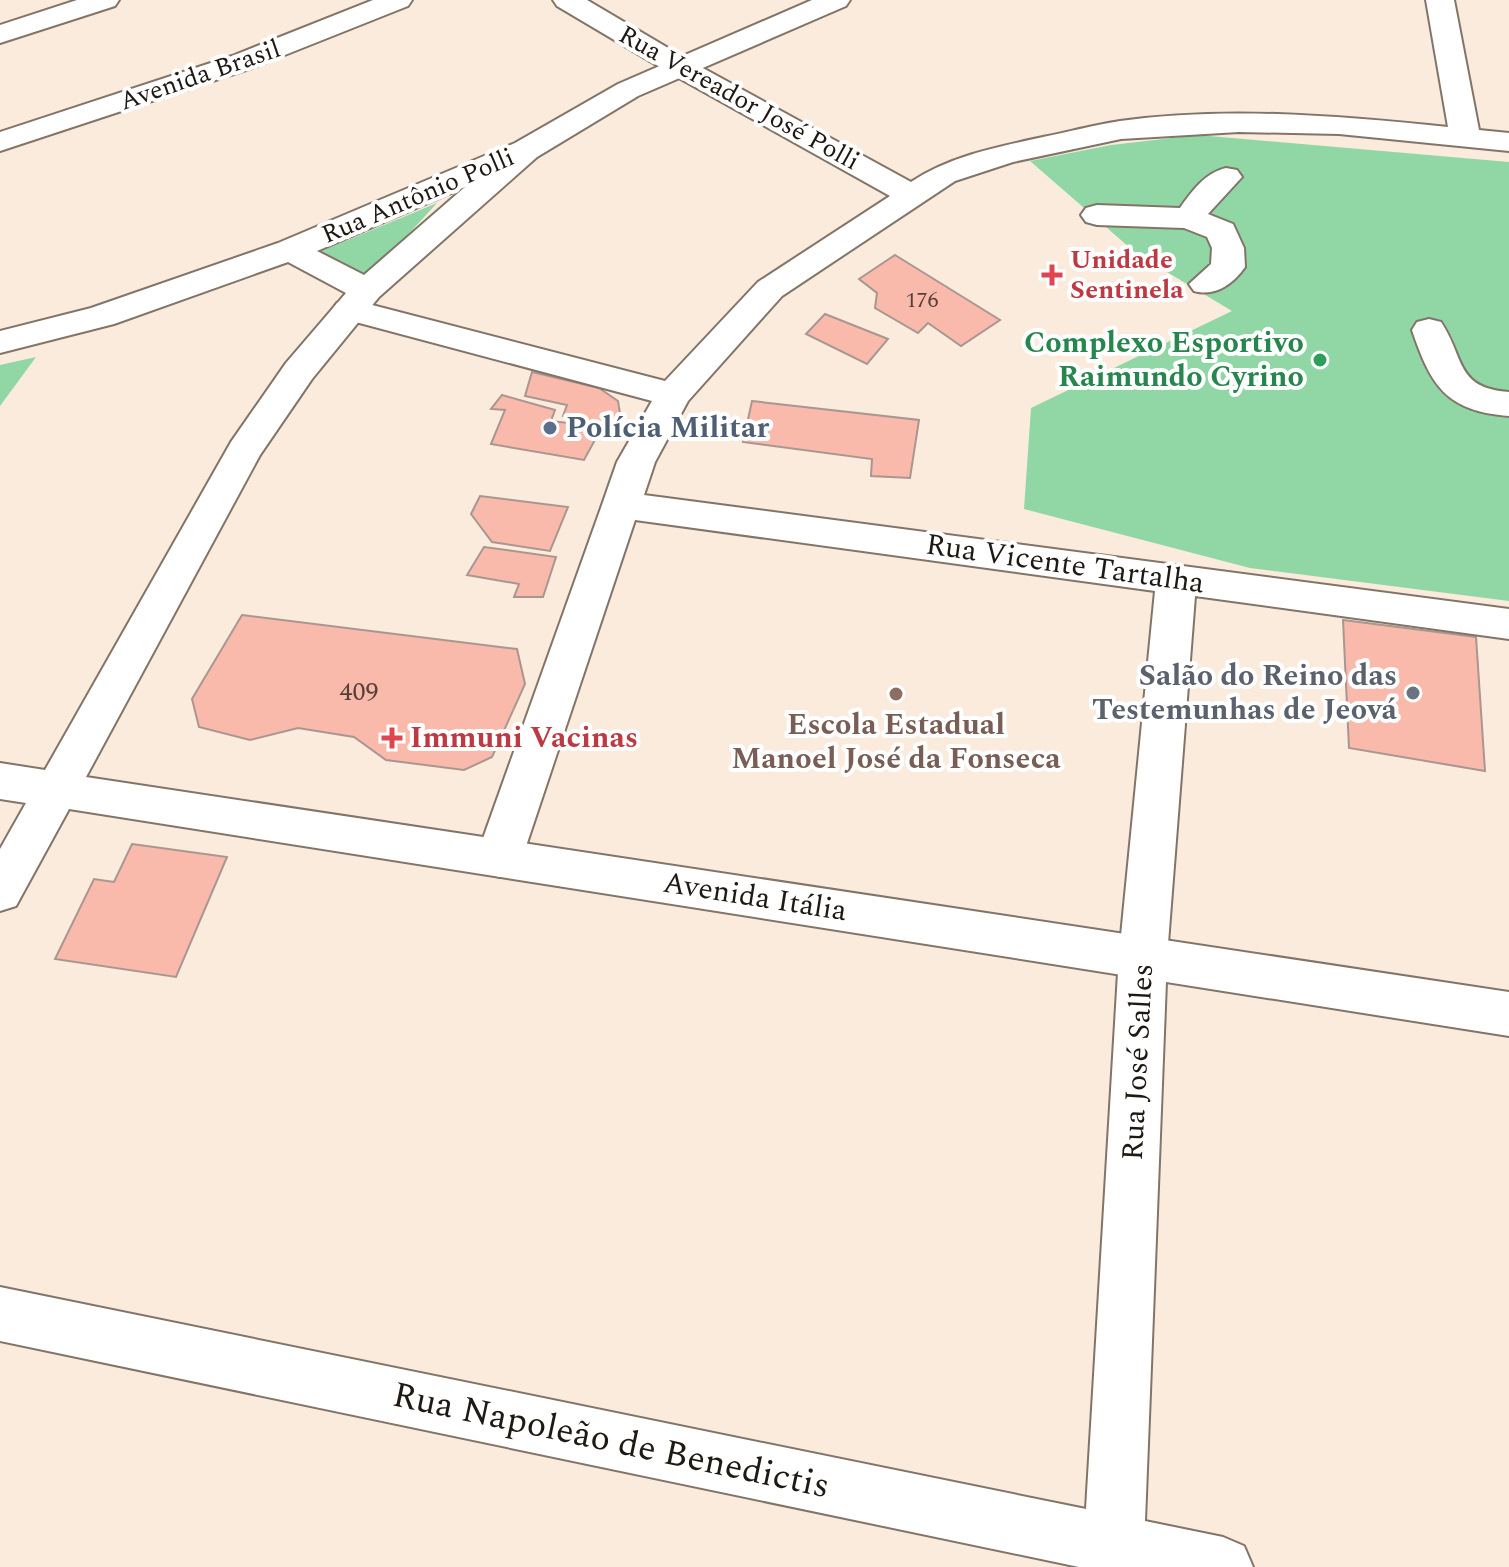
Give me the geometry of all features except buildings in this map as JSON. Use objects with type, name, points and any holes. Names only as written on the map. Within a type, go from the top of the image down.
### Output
[{"type":"street","points":[[0,34],[105,0]]},
{"type":"street","name":"Avenida Brasil","points":[[0,142],[242,62],[398,0]]},
{"type":"street","name":"Rua Vereador José Polli","points":[[567,0],[680,67],[912,195]]},
{"type":"street","name":"Rua Antônio Polli","points":[[0,342],[102,316],[290,250],[526,150],[628,90],[680,67],[827,4],[863,0]]},
{"type":"street","points":[[1440,0],[1465,138]]},
{"type":"street","points":[[499,858],[636,462],[673,395],[770,289],[944,174],[1006,154],[1121,130],[1239,123],[1339,125],[1509,142]]},
{"type":"street","points":[[0,892],[244,451],[299,371],[358,300],[526,150]]},
{"type":"street","points":[[1189,218],[1204,197],[1226,177]]},
{"type":"street","points":[[1097,215],[1189,218],[1221,231],[1228,248],[1228,267],[1206,284]]},
{"type":"street","points":[[290,250],[358,300],[673,395]]},
{"type":"street","points":[[1429,330],[1444,374],[1465,395],[1490,404],[1509,404]]},
{"type":"street","name":"Rua Vicente Tartalha","points":[[621,505],[1509,624]]},
{"type":"street","name":"Rua José Salles","points":[[1114,1544],[1143,956],[1176,580]]},
{"type":"street","name":"Avenida Itália","points":[[0,781],[1509,1014]]},
{"type":"street","name":"Rua Napoleão de Benedictis","points":[[0,1314],[1223,1567]]},
{"type":"green space","name":"Complexo Esportivo Raimundo Cyrino","points":[[1198,135],[1509,162],[1509,601],[1250,568],[1024,509],[1031,408],[1232,311],[1137,254],[1030,161],[1111,145]]},
{"type":"green space","points":[[437,203],[370,276],[319,252]]},
{"type":"green space","points":[[36,357],[0,406],[0,365]]},
{"type":"place","name":"Unidade Sentinela","points":[[1052,275]]},
{"type":"place","name":"Complexo Esportivo Raimundo Cyrino","points":[[1320,360]]},
{"type":"place","name":"Polícia Militar","points":[[550,428]]},
{"type":"place","name":"Salão do Reino das Testemunhas de Jeová","points":[[1413,693]]},
{"type":"place","name":"Escola Estadual Manoel José da Fonseca","points":[[896,694]]},
{"type":"place","name":"Immuni Vacinas","points":[[392,738]]}]
